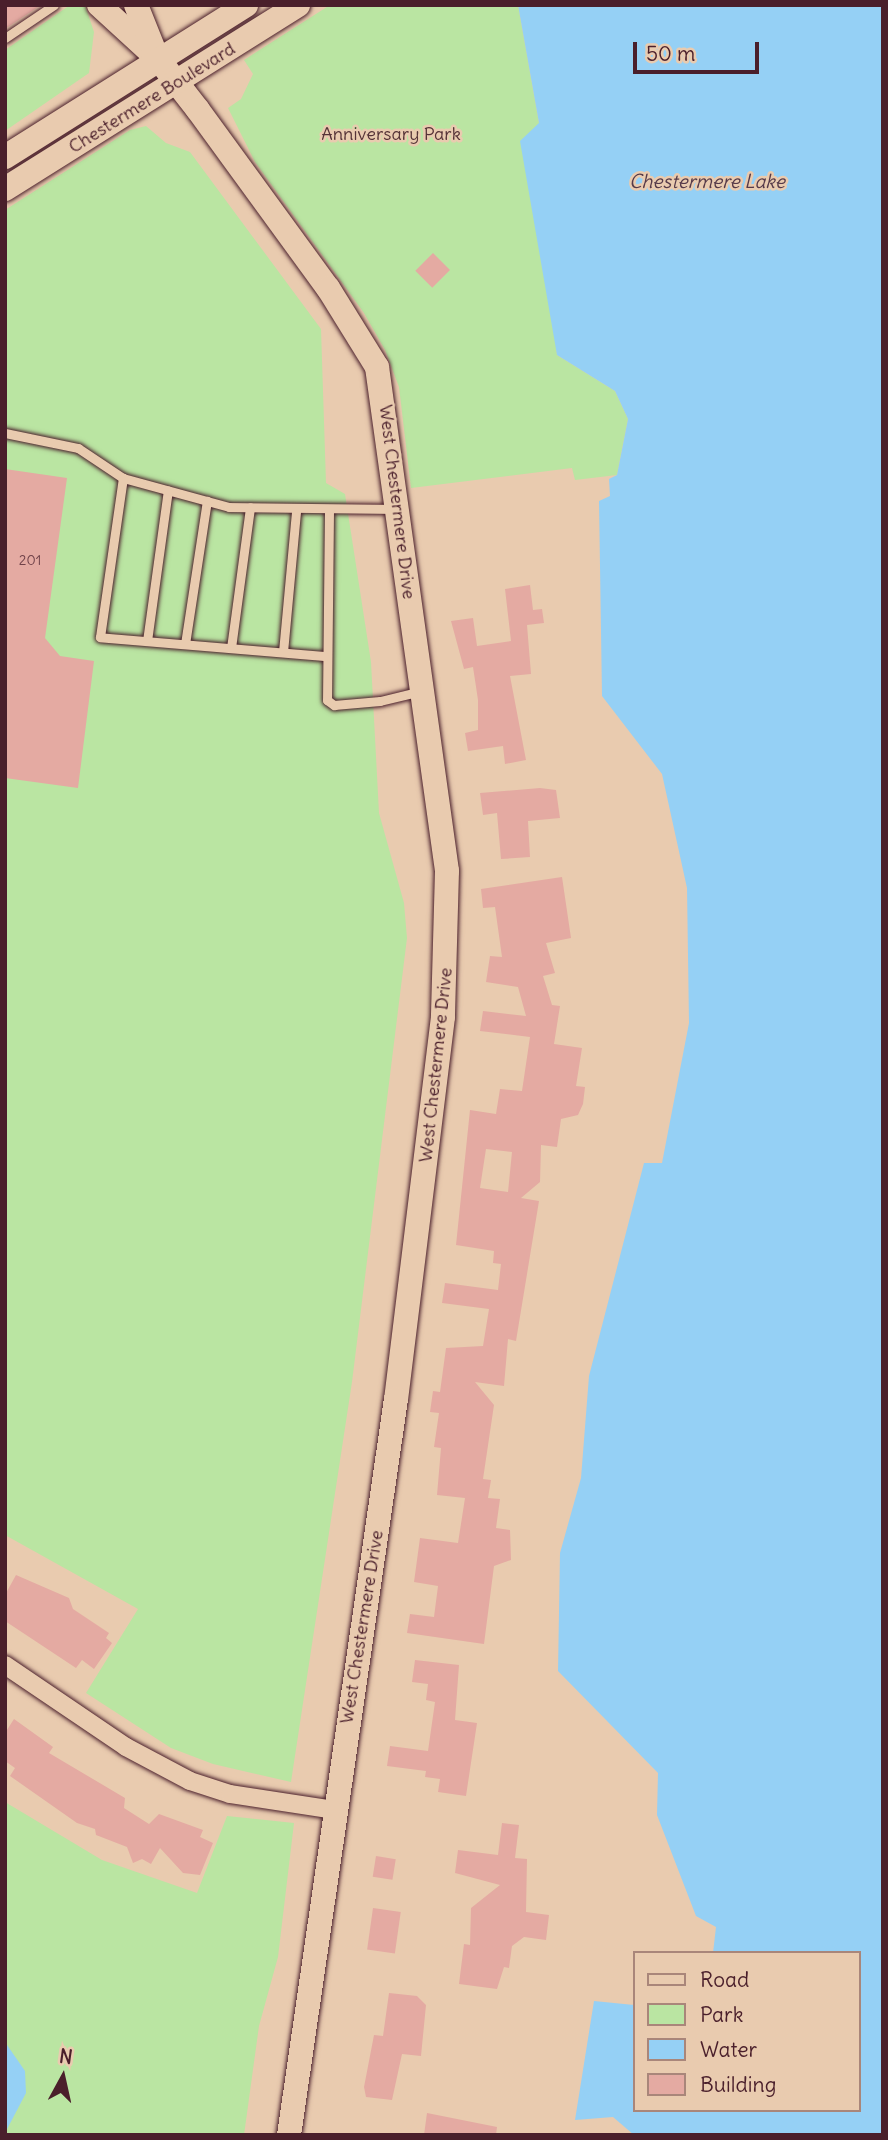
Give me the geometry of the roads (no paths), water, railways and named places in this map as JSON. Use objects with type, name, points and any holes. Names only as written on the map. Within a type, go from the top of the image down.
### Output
[{"type":"street","name":"West Chestermere Drive","points":[[99,5],[159,60],[368,347],[383,394],[396,510],[424,691],[447,871],[443,1017],[396,1399],[289,2135]]},
{"type":"street","name":"West Chestermere Drive","points":[[136,5],[159,60]]},
{"type":"street","name":"Chestermere Boulevard","points":[[5,157],[246,5]]},
{"type":"street","name":"Chestermere Boulevard","points":[[5,189],[298,5]]},
{"type":"street","points":[[5,1665],[126,1747],[190,1781],[230,1794],[335,1810]]},
{"type":"lane","points":[[5,38],[54,5]]},
{"type":"lane","points":[[5,433],[78,448],[123,478],[206,501],[296,511],[328,511],[367,505],[396,510]]},
{"type":"lane","points":[[123,478],[100,637],[324,656]]},
{"type":"lane","points":[[147,641],[168,490]]},
{"type":"lane","points":[[185,644],[206,501]]},
{"type":"lane","points":[[231,648],[250,507]]},
{"type":"lane","points":[[283,652],[296,511]]},
{"type":"lane","points":[[328,511],[324,656],[327,700],[334,705],[424,691]]},
{"type":"water","name":"Chestermere Lake","points":[[518,5],[883,5],[883,2135],[634,2135],[613,2117],[575,2120],[594,2001],[632,2005],[632,2112],[860,2112],[860,1951],[713,1951],[716,1927],[696,1916],[657,1815],[658,1773],[558,1671],[560,1553],[581,1478],[589,1376],[644,1163],[662,1163],[689,1023],[687,888],[662,774],[602,696],[599,501],[610,496],[609,479],[617,475],[628,419],[615,391],[557,355],[520,141],[539,123]]},
{"type":"water","points":[[5,2042],[25,2071],[26,2093],[5,2133]]},
{"type":"park label","name":"Anniversary Park","points":[[391,134]]}]
